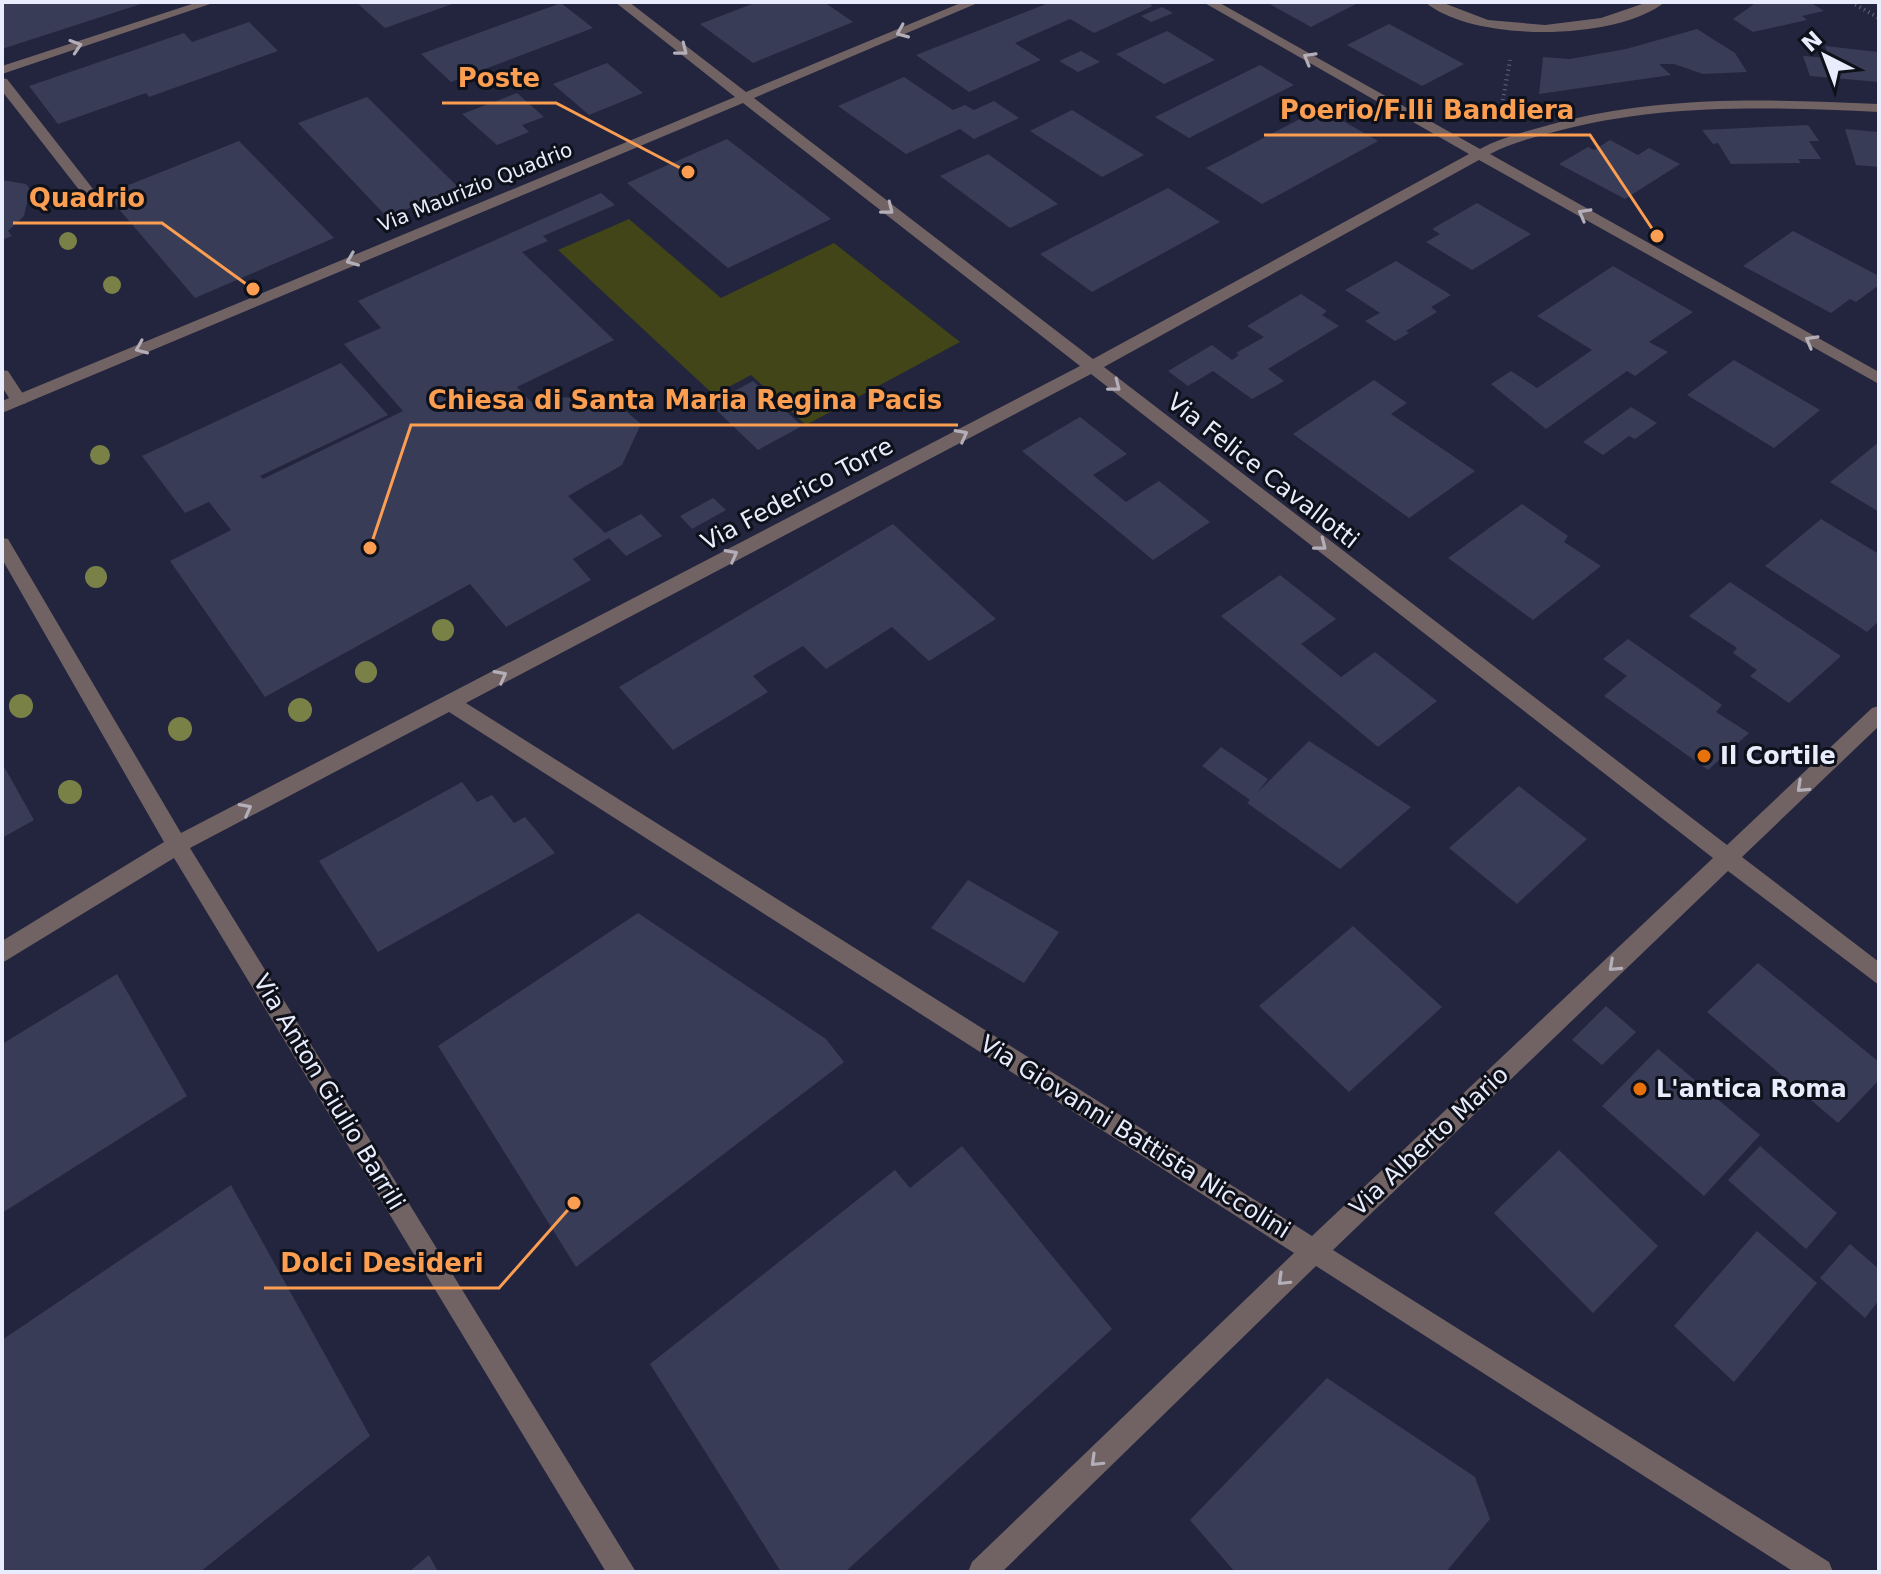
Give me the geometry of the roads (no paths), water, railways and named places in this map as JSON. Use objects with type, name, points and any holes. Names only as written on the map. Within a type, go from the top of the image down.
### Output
[{"type":"street","points":[[2,70],[210,2]]},
{"type":"street","name":"Via Felice Cavallotti","points":[[621,2],[1879,975]]},
{"type":"street","name":"Via Maurizio Quadrio","points":[[2,407],[974,2]]},
{"type":"street","points":[[1209,2],[1879,379]]},
{"type":"street","points":[[1431,2],[1481,23],[1533,30],[1596,23],[1659,2]]},
{"type":"street","points":[[2,82],[92,197]]},
{"type":"street","name":"Via Federico Torre","points":[[2,953],[177,845],[1090,367],[1477,154],[1532,132],[1647,110],[1762,103],[1879,108]]},
{"type":"street","points":[[2,375],[19,400]]},
{"type":"street","name":"Via Anton Giulio Barrili","points":[[2,544],[177,845],[622,1572]]},
{"type":"street","name":"Via Giovanni Battista Niccolini","points":[[450,703],[1819,1572]]},
{"type":"street","name":"Via Alberto Mario","points":[[982,1572],[1314,1251],[1879,714]]},
{"type":"place","name":"Poste","points":[[688,172]]},
{"type":"place","name":"Poerio/F.lli Bandiera","points":[[1657,236]]},
{"type":"place","name":"Quadrio","points":[[253,289]]},
{"type":"place","name":"Chiesa di Santa Maria Regina Pacis","points":[[370,548]]},
{"type":"place","name":"Il Cortile","points":[[1704,756]]},
{"type":"place","name":"L'antica Roma","points":[[1640,1089]]},
{"type":"place","name":"Dolci Desideri","points":[[574,1203]]}]
